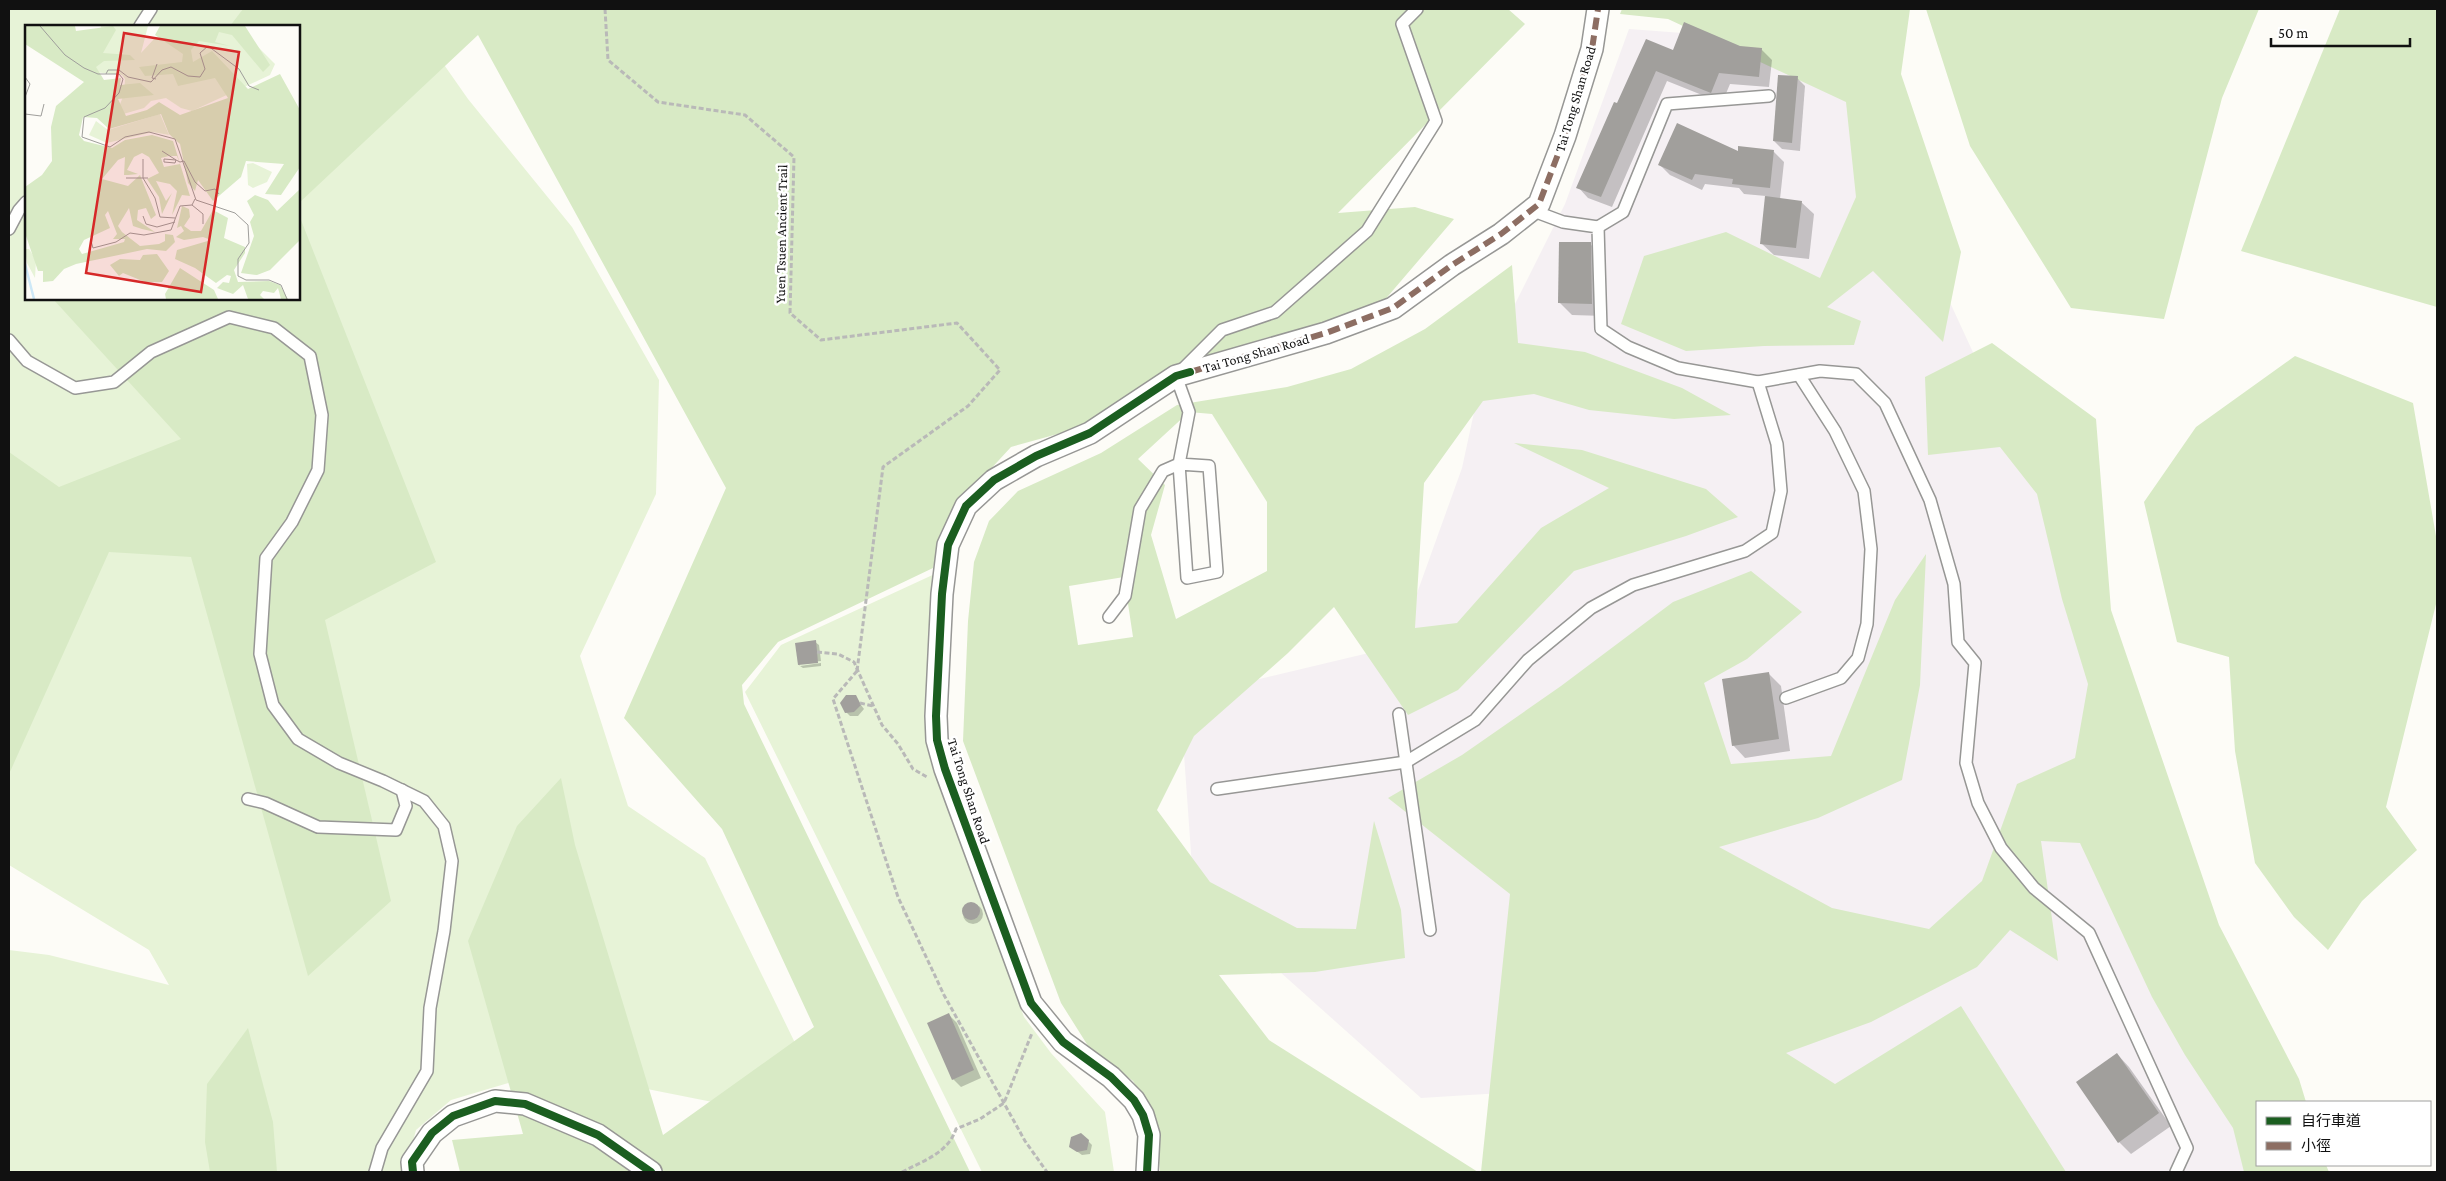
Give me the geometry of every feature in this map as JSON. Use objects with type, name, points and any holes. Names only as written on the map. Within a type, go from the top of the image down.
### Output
[{"type":"street","name":"Tai Tong Shan Road","points":[[1147,1172],[1149,1135],[1143,1115],[1134,1100],[1111,1077],[1063,1042],[1031,1003],[945,769],[938,740],[936,716],[942,594],[948,545],[966,506],[994,480],[1036,456],[1090,432],[1183,374],[1326,333],[1393,308],[1452,265],[1501,234],[1539,204],[1565,136],[1592,49],[1598,9]]},
{"type":"street","points":[[413,1172],[412,1162],[432,1133],[453,1116],[495,1102],[525,1104],[598,1135],[650,1172]]},
{"type":"lane","points":[[141,25],[151,9]]},
{"type":"lane","points":[[1108,616],[1125,596],[1140,509],[1162,471],[1180,464],[1209,466],[1217,572],[1186,578],[1180,464],[1189,412],[1183,374],[1222,330],[1275,312],[1367,231],[1436,121],[1402,24],[1417,9]]},
{"type":"lane","points":[[1531,210],[1564,222],[1598,227],[1623,212],[1666,104],[1769,96]]},
{"type":"lane","points":[[9,228],[25,203]]},
{"type":"lane","points":[[1598,227],[1600,329],[1628,347],[1678,368],[1758,382],[1820,371],[1856,374],[1885,403],[1930,500],[1954,584],[1958,642],[1975,663],[1966,763],[1978,803],[2001,848],[2034,888],[2089,933],[2187,1148],[2176,1172]]},
{"type":"lane","points":[[9,340],[27,361],[76,388],[114,382],[151,352],[230,317],[274,328],[310,356],[322,415],[318,470],[292,522],[266,558],[260,654],[273,705],[298,740],[339,763],[424,801],[444,826],[452,861],[444,931],[430,1008],[427,1071],[382,1148],[375,1172]]},
{"type":"lane","points":[[1786,698],[1841,678],[1858,658],[1867,624],[1871,549],[1864,491],[1835,431],[1799,375]]},
{"type":"lane","points":[[1217,789],[1406,762],[1475,720],[1528,660],[1591,608],[1633,585],[1744,551],[1772,534],[1781,491],[1777,444],[1758,382]]},
{"type":"lane","points":[[1399,714],[1430,930]]},
{"type":"lane","points":[[248,799],[264,803],[318,827],[396,830],[406,806],[402,790]]},
{"type":"path","points":[[817,652],[838,654],[854,662],[882,725],[898,744],[913,769],[931,778]]},
{"type":"path","points":[[857,671],[833,699],[898,897],[944,995],[1025,1141],[1047,1172]]},
{"type":"path","points":[[860,703],[873,706]]},
{"type":"path","points":[[902,1172],[937,1155],[953,1138],[956,1129],[980,1119],[1004,1103],[1037,1020],[1041,1016]]},
{"type":"shaded area","points":[[1629,29],[1815,43],[1869,127],[2092,610],[2256,1159],[2256,1166],[2258,1166],[2260,1172],[1914,1172],[1552,1090],[1421,1098],[1194,895],[1180,698],[1398,646],[1462,468],[1484,366],[1565,204]]},
{"type":"green space","points":[[9,9],[405,9],[468,99],[572,227],[659,380],[656,494],[580,656],[628,806],[705,858],[815,1084],[793,1118],[602,1080],[512,1082],[451,1100],[416,1130],[405,1172],[9,1172],[9,950],[49,955],[169,985],[149,950],[9,865]]},
{"type":"green space","points":[[243,9],[1508,9],[1525,24],[1338,213],[1415,207],[1454,219],[1383,302],[1318,326],[1265,338],[1171,370],[1083,427],[1011,447],[963,499],[940,534],[933,568],[778,642],[742,685],[744,704],[970,1172],[460,1172],[452,1140],[523,1134],[468,941],[517,826],[561,778],[575,845],[663,1135],[814,1027],[722,829],[624,718],[726,488],[478,35],[300,202],[300,25],[231,25]]},
{"type":"green space","points":[[1622,9],[1910,9],[1901,74],[1961,252],[1943,342],[1873,271],[1827,307],[1861,321],[1854,345],[1764,346],[1686,351],[1621,324],[1644,256],[1726,232],[1820,278],[1856,197],[1846,102],[1668,19],[1620,14]]},
{"type":"green space","points":[[1926,9],[2259,9],[2222,98],[2164,319],[2071,308],[1970,146]]},
{"type":"green space","points":[[2340,9],[2437,9],[2437,307],[2241,251]]},
{"type":"green space","points":[[300,218],[436,562],[325,620],[391,901],[308,976],[191,557],[109,552],[9,774],[9,452],[59,487],[181,439],[54,300],[300,300]]},
{"type":"green space","points":[[1512,265],[1518,343],[1585,352],[1682,388],[1731,415],[1674,419],[1589,410],[1534,394],[1483,401],[1424,483],[1415,628],[1457,623],[1541,528],[1609,488],[1514,443],[1582,450],[1706,489],[1738,517],[1686,536],[1574,571],[1458,690],[1408,715],[1334,607],[1288,653],[1194,736],[1157,810],[1210,882],[1297,928],[1356,929],[1374,821],[1401,910],[1405,958],[1315,972],[1219,975],[1269,1040],[1478,1172],[1160,1172],[1156,1119],[1133,1081],[1090,1049],[1061,1003],[963,741],[968,621],[974,562],[989,521],[1018,491],[1101,453],[1177,405],[1287,387],[1351,369],[1425,329]],"holes":[[[1189,412],[1212,414],[1267,502],[1267,571],[1176,619],[1151,535],[1165,485],[1138,459]],[[1124,577],[1133,637],[1078,645],[1069,586]]]},
{"type":"green space","points":[[1992,343],[2096,419],[2111,610],[2219,925],[2299,1079],[2306,1101],[2256,1101],[2256,1166],[2326,1166],[2329,1172],[2244,1172],[2233,1128],[2185,1055],[2152,997],[2080,843],[2041,841],[2058,961],[2010,930],[1977,967],[1871,1022],[1786,1053],[1835,1084],[1961,1006],[2066,1172],[1481,1172],[1510,894],[1388,798],[1462,755],[1561,686],[1673,602],[1751,571],[1802,612],[1747,659],[1704,683],[1731,764],[1831,756],[1895,600],[1926,554],[1920,685],[1902,780],[1818,818],[1719,847],[1832,908],[1929,929],[1982,881],[2017,784],[2075,758],[2088,684],[2062,599],[2037,494],[2000,447],[1928,455],[1925,377]]},
{"type":"green space","points":[[2295,356],[2413,403],[2437,542],[2437,600],[2386,807],[2417,850],[2362,901],[2328,950],[2294,917],[2255,863],[2235,751],[2229,657],[2177,642],[2144,502],[2196,427]]},
{"type":"green space","points":[[939,572],[944,795],[1024,1017],[1051,1053],[1105,1112],[1114,1172],[982,1172],[745,692],[781,645]]},
{"type":"green space","points":[[248,1028],[273,1122],[277,1172],[210,1172],[205,1142],[207,1084]]},
{"type":"building","points":[[1684,22],[1740,46],[1762,48],[1759,77],[1719,73],[1711,93],[1656,71],[1601,197],[1576,188],[1614,102],[1617,103],[1646,39],[1673,50]]},
{"type":"building","points":[[1778,75],[1798,76],[1792,143],[1773,141]]},
{"type":"building","points":[[1677,123],[1738,151],[1738,146],[1774,150],[1770,188],[1732,184],[1733,179],[1695,174],[1692,180],[1658,165]]},
{"type":"building","points":[[1765,196],[1802,201],[1796,248],[1760,244]]},
{"type":"building","points":[[1559,242],[1591,242],[1592,304],[1558,303]]},
{"type":"building","points":[[816,640],[818,663],[798,665],[795,643]]},
{"type":"building","points":[[1769,672],[1779,739],[1732,746],[1722,679]]},
{"type":"building","points":[[846,695],[856,695],[861,705],[854,712],[845,713],[840,703]]},
{"type":"building","points":[[967,902],[975,902],[980,907],[978,918],[967,920],[962,915],[962,907]]},
{"type":"building","points":[[949,1013],[974,1070],[952,1080],[927,1023]]},
{"type":"building","points":[[2117,1053],[2159,1113],[2118,1143],[2076,1082]]},
{"type":"building","points":[[1081,1133],[1089,1140],[1087,1150],[1077,1152],[1069,1147],[1071,1137]]},
{"type":"marked path","points":[[1190,372],[1326,333],[1393,308],[1452,265],[1501,234],[1539,204],[1565,136],[1592,49],[1598,9]]},
{"type":"cycle path","points":[[1147,1172],[1149,1135],[1143,1115],[1134,1100],[1111,1077],[1063,1042],[1031,1003],[945,769],[937,740],[936,716],[942,594],[948,545],[966,506],[994,480],[1036,456],[1090,433],[1176,376],[1190,372]]},
{"type":"cycle path","points":[[413,1172],[412,1162],[432,1133],[453,1116],[495,1101],[525,1104],[598,1135],[651,1172]]}]
